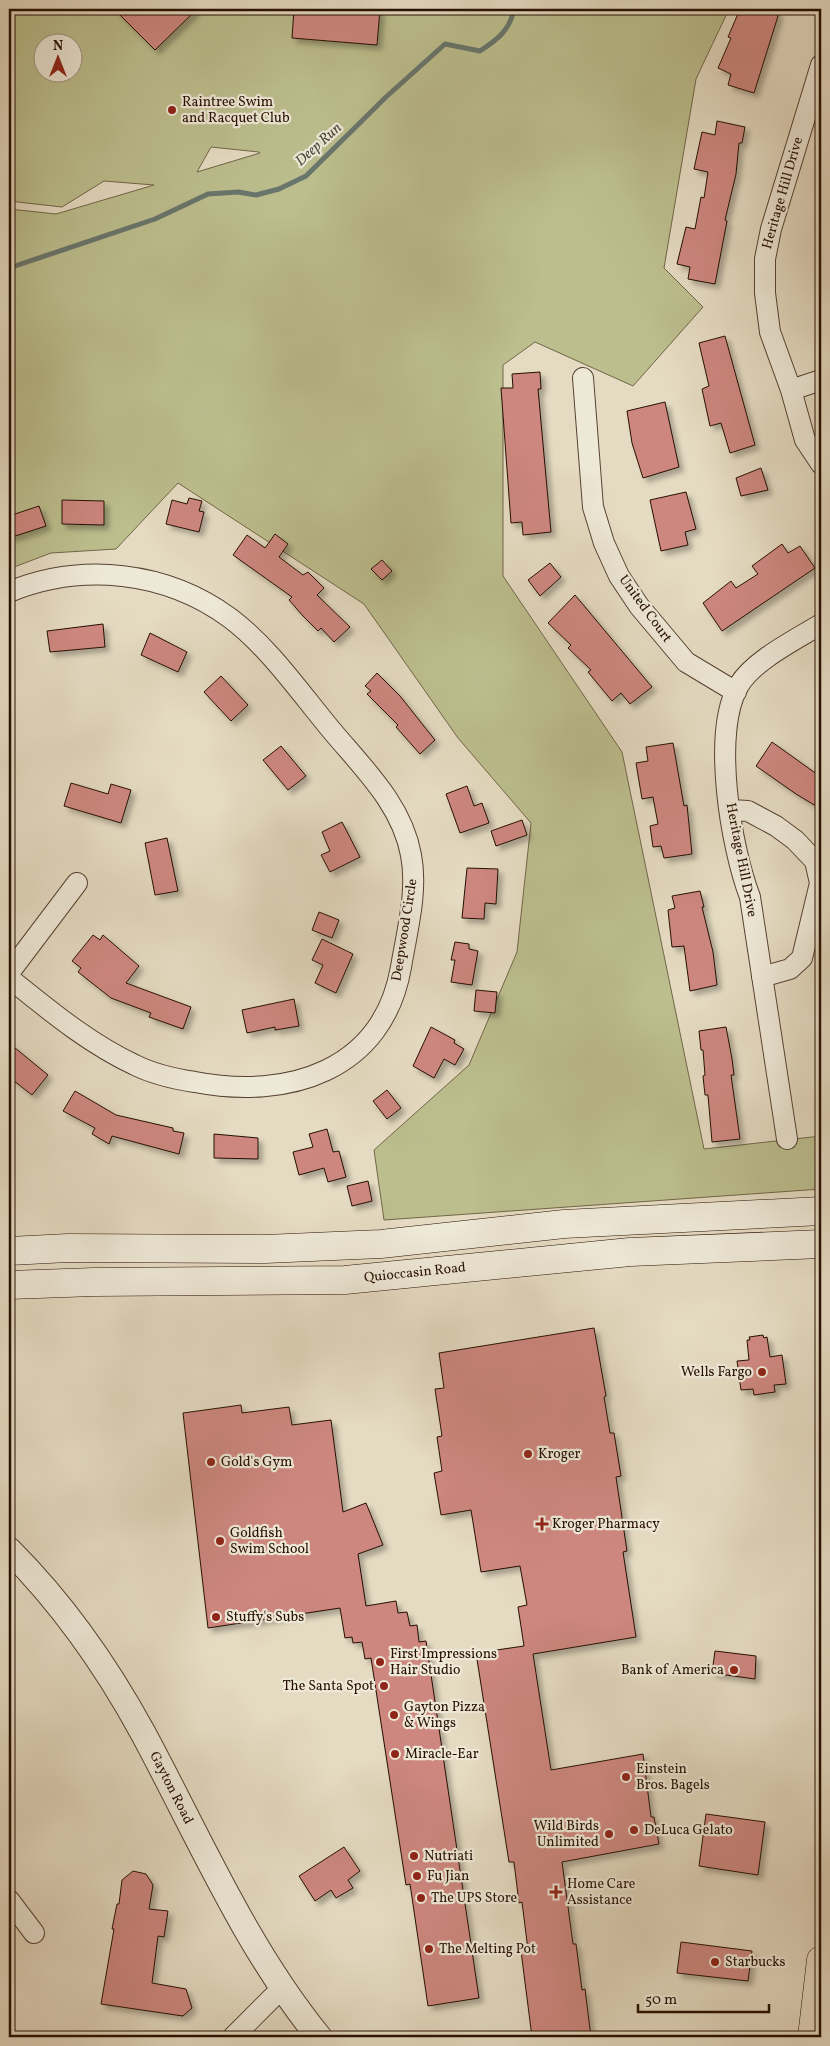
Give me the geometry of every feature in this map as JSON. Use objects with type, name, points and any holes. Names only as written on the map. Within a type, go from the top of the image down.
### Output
[{"type":"main road","points":[[9,1251],[68,1248],[264,1249],[381,1244],[564,1224],[821,1211]]},
{"type":"main road","name":"Quioccasin Road","points":[[9,1285],[94,1282],[345,1280],[630,1252],[821,1244]]},
{"type":"main road","points":[[812,2037],[821,1960]]},
{"type":"street","name":"Heritage Hill Drive","points":[[821,65],[784,184],[765,259],[765,292],[770,332],[791,390],[804,440],[821,464]]},
{"type":"street","name":"United Court","points":[[583,378],[592,507],[604,543],[619,576],[639,606],[686,662],[736,692]]},
{"type":"street","points":[[791,390],[821,380]]},
{"type":"street","name":"Deepwood Circle","points":[[9,592],[55,578],[82,574],[126,576],[171,587],[202,600],[231,619],[264,650],[378,786],[401,821],[407,834],[414,870],[400,972],[389,1007],[369,1039],[354,1053],[322,1074],[301,1081],[260,1087],[210,1085],[171,1078],[137,1067],[88,1040],[9,978]]},
{"type":"street","name":"Heritage Hill Drive","points":[[787,1139],[750,897],[742,873],[724,766],[728,714],[740,683],[752,670],[821,624]]},
{"type":"street","points":[[730,810],[748,811],[776,826],[795,840],[815,861],[820,883],[802,958],[790,969],[762,977]]},
{"type":"street","points":[[9,972],[77,883]]},
{"type":"street","name":"Gayton Road","points":[[9,1550],[46,1590],[86,1643],[127,1705],[220,1882],[282,1988],[319,2037]]},
{"type":"street","points":[[9,1900],[34,1934]]},
{"type":"street","points":[[233,2037],[282,1988]]},
{"type":"green space","points":[[9,9],[729,9],[696,79],[664,268],[703,307],[633,386],[535,342],[503,365],[503,576],[622,752],[704,1149],[821,1136],[821,1189],[384,1220],[374,1150],[469,1065],[517,952],[531,823],[458,738],[364,604],[178,483],[116,549],[51,553],[9,569],[9,209],[56,214],[154,185],[104,181],[62,207],[9,201]],"holes":[[[211,147],[260,153],[197,172]]]},
{"type":"building","points":[[114,9],[197,9],[155,50]]},
{"type":"building","points":[[294,9],[380,9],[377,45],[292,38]]},
{"type":"building","points":[[740,9],[777,9],[778,16],[754,93],[728,85],[731,74],[718,68],[731,38],[728,37]]},
{"type":"building","points":[[717,121],[745,127],[742,143],[739,143],[736,174],[725,220],[727,221],[715,284],[688,279],[690,267],[677,264],[686,227],[695,229],[701,197],[704,198],[708,172],[694,169],[702,132],[715,135]]},
{"type":"building","points":[[725,336],[755,445],[730,453],[721,423],[710,426],[702,389],[709,386],[699,343]]},
{"type":"building","points":[[540,372],[541,389],[538,389],[551,532],[523,535],[522,522],[511,523],[501,388],[513,388],[512,374]]},
{"type":"building","points":[[665,402],[679,467],[643,478],[632,443],[627,411]]},
{"type":"building","points":[[761,468],[768,490],[741,496],[736,478]]},
{"type":"building","points":[[686,492],[696,529],[685,532],[688,545],[661,551],[650,500]]},
{"type":"building","points":[[189,498],[202,501],[199,511],[204,512],[199,532],[166,524],[172,500],[187,504]]},
{"type":"building","points":[[62,500],[104,501],[104,525],[62,524]]},
{"type":"building","points":[[39,506],[46,526],[9,538],[9,516]]},
{"type":"building","points":[[275,534],[288,544],[279,557],[303,575],[308,572],[324,588],[317,595],[350,627],[334,642],[321,628],[318,631],[303,616],[289,600],[292,597],[233,555],[247,535],[265,548]]},
{"type":"building","points":[[782,544],[788,553],[800,546],[815,568],[722,631],[703,603],[731,581],[736,588],[758,574],[752,566]]},
{"type":"building","points":[[382,560],[392,571],[382,580],[371,569]]},
{"type":"building","points":[[550,563],[561,577],[540,596],[528,580]]},
{"type":"building","points":[[575,595],[652,687],[630,704],[621,693],[612,701],[588,672],[591,670],[568,648],[571,645],[548,623]]},
{"type":"building","points":[[103,624],[105,647],[50,652],[47,631]]},
{"type":"building","points":[[150,633],[187,652],[178,672],[141,655]]},
{"type":"building","points":[[377,673],[400,696],[435,740],[420,754],[396,727],[398,725],[367,694],[371,691],[365,686]]},
{"type":"building","points":[[221,676],[248,705],[231,721],[204,692]]},
{"type":"building","points":[[772,742],[821,777],[821,809],[756,766]]},
{"type":"building","points":[[673,743],[684,806],[687,805],[692,854],[664,858],[661,846],[653,847],[650,826],[658,824],[653,797],[642,799],[636,763],[648,761],[646,747]]},
{"type":"building","points":[[281,746],[306,776],[288,790],[263,760]]},
{"type":"building","points":[[71,783],[108,794],[111,784],[131,790],[121,823],[64,806]]},
{"type":"building","points":[[467,786],[474,806],[482,803],[489,823],[460,833],[446,794]]},
{"type":"building","points":[[522,820],[527,835],[496,846],[491,831]]},
{"type":"building","points":[[342,822],[360,857],[330,872],[321,855],[330,851],[322,832]]},
{"type":"building","points":[[167,838],[178,891],[155,895],[145,843]]},
{"type":"building","points":[[467,868],[498,869],[496,904],[485,903],[484,919],[462,918]]},
{"type":"building","points":[[700,891],[713,952],[717,985],[690,991],[684,946],[672,947],[668,910],[675,908],[672,896]]},
{"type":"building","points":[[319,912],[339,920],[332,938],[312,930]]},
{"type":"building","points":[[93,935],[100,940],[103,935],[139,966],[126,983],[191,1007],[183,1029],[149,1017],[151,1013],[111,998],[78,972],[81,968],[72,961]]},
{"type":"building","points":[[322,939],[353,954],[336,993],[315,983],[323,965],[312,960]]},
{"type":"building","points":[[455,942],[469,944],[469,949],[478,951],[472,985],[451,982],[455,960],[451,960]]},
{"type":"building","points":[[476,990],[497,992],[495,1013],[474,1011]]},
{"type":"building","points":[[294,999],[299,1026],[275,1030],[275,1027],[247,1033],[242,1010]]},
{"type":"building","points":[[431,1027],[455,1040],[454,1043],[464,1049],[455,1065],[444,1059],[434,1078],[413,1066]]},
{"type":"building","points":[[726,1027],[734,1075],[731,1075],[740,1139],[712,1142],[708,1095],[705,1095],[703,1076],[705,1075],[703,1050],[701,1050],[699,1031]]},
{"type":"building","points":[[9,1043],[48,1075],[32,1095],[9,1077]]},
{"type":"building","points":[[387,1090],[401,1108],[387,1119],[373,1101]]},
{"type":"building","points":[[75,1091],[116,1115],[173,1128],[173,1131],[184,1133],[179,1154],[112,1136],[109,1144],[92,1134],[95,1128],[63,1111]]},
{"type":"building","points":[[327,1129],[333,1152],[339,1151],[346,1177],[328,1182],[324,1168],[299,1175],[293,1152],[313,1147],[309,1134]]},
{"type":"building","points":[[214,1134],[258,1138],[258,1159],[214,1158]]},
{"type":"building","points":[[368,1181],[372,1201],[352,1206],[347,1186]]},
{"type":"building","points":[[594,1328],[606,1396],[604,1397],[610,1433],[614,1433],[621,1476],[616,1477],[627,1551],[623,1552],[636,1637],[533,1654],[551,1770],[643,1754],[651,1817],[654,1817],[659,1844],[562,1862],[573,1944],[576,1944],[582,1990],[585,1989],[591,2037],[532,2037],[521,1951],[528,1950],[522,1902],[519,1903],[514,1862],[509,1862],[476,1653],[524,1646],[518,1607],[527,1605],[520,1566],[481,1572],[471,1510],[441,1515],[434,1473],[442,1471],[437,1437],[442,1436],[435,1389],[444,1388],[439,1353]]},
{"type":"building","name":"Wells Fargo","points":[[763,1335],[764,1338],[767,1337],[770,1357],[782,1355],[786,1384],[774,1385],[775,1392],[754,1395],[753,1389],[741,1390],[737,1361],[749,1360],[747,1340],[750,1340],[749,1337]]},
{"type":"building","points":[[241,1405],[242,1413],[289,1407],[292,1425],[331,1420],[343,1512],[366,1503],[383,1545],[358,1554],[366,1606],[396,1601],[398,1613],[407,1612],[410,1626],[417,1625],[419,1642],[426,1641],[479,1998],[428,2006],[410,1884],[406,1885],[371,1658],[365,1659],[362,1642],[353,1643],[352,1637],[345,1638],[340,1608],[208,1628],[183,1413]]},
{"type":"building","name":"Bank of America","points":[[715,1651],[756,1656],[755,1679],[712,1673]]},
{"type":"building","points":[[706,1814],[765,1822],[758,1875],[699,1866]]},
{"type":"building","points":[[344,1847],[360,1871],[348,1880],[353,1888],[336,1898],[331,1890],[315,1901],[299,1876]]},
{"type":"building","points":[[133,1871],[146,1874],[153,1885],[149,1909],[168,1911],[164,1937],[158,1936],[152,1983],[186,1989],[192,2008],[183,2016],[101,2004],[114,1929],[112,1929],[117,1904],[119,1904],[122,1880]]},
{"type":"building","name":"Starbucks","points":[[681,1942],[752,1951],[748,1981],[677,1973]]},
{"type":"waterway","name":"Deep Run","points":[[9,268],[155,219],[208,194],[238,192],[256,195],[279,189],[306,176],[386,97],[445,44],[480,51],[502,34],[509,23],[514,9]]},
{"type":"place","name":"Raintree Swim and Racquet Club","points":[[172,110]]},
{"type":"place","name":"Wells Fargo","points":[[762,1372]]},
{"type":"place","name":"Kroger","points":[[528,1454]]},
{"type":"place","name":"Gold's Gym","points":[[211,1462]]},
{"type":"place","name":"Kroger Pharmacy","points":[[542,1524]]},
{"type":"place","name":"Goldfish Swim School","points":[[220,1541]]},
{"type":"place","name":"Stuffy's Subs","points":[[216,1617]]},
{"type":"place","name":"First Impressions Hair Studio","points":[[380,1662]]},
{"type":"place","name":"Bank of America","points":[[734,1670]]},
{"type":"place","name":"The Santa Spot","points":[[384,1686]]},
{"type":"place","name":"Gayton Pizza & Wings","points":[[394,1715]]},
{"type":"place","name":"Miracle-Ear","points":[[395,1754]]},
{"type":"place","name":"Einstein Bros. Bagels","points":[[626,1777]]},
{"type":"place","name":"DeLuca Gelato","points":[[634,1830]]},
{"type":"place","name":"Wild Birds Unlimited","points":[[609,1834]]},
{"type":"place","name":"Nutriati","points":[[414,1856]]},
{"type":"place","name":"Fu Jian","points":[[417,1876]]},
{"type":"place","name":"Home Care Assistance","points":[[556,1892]]},
{"type":"place","name":"The UPS Store","points":[[421,1898]]},
{"type":"place","name":"The Melting Pot","points":[[429,1949]]},
{"type":"place","name":"Starbucks","points":[[715,1962]]}]
